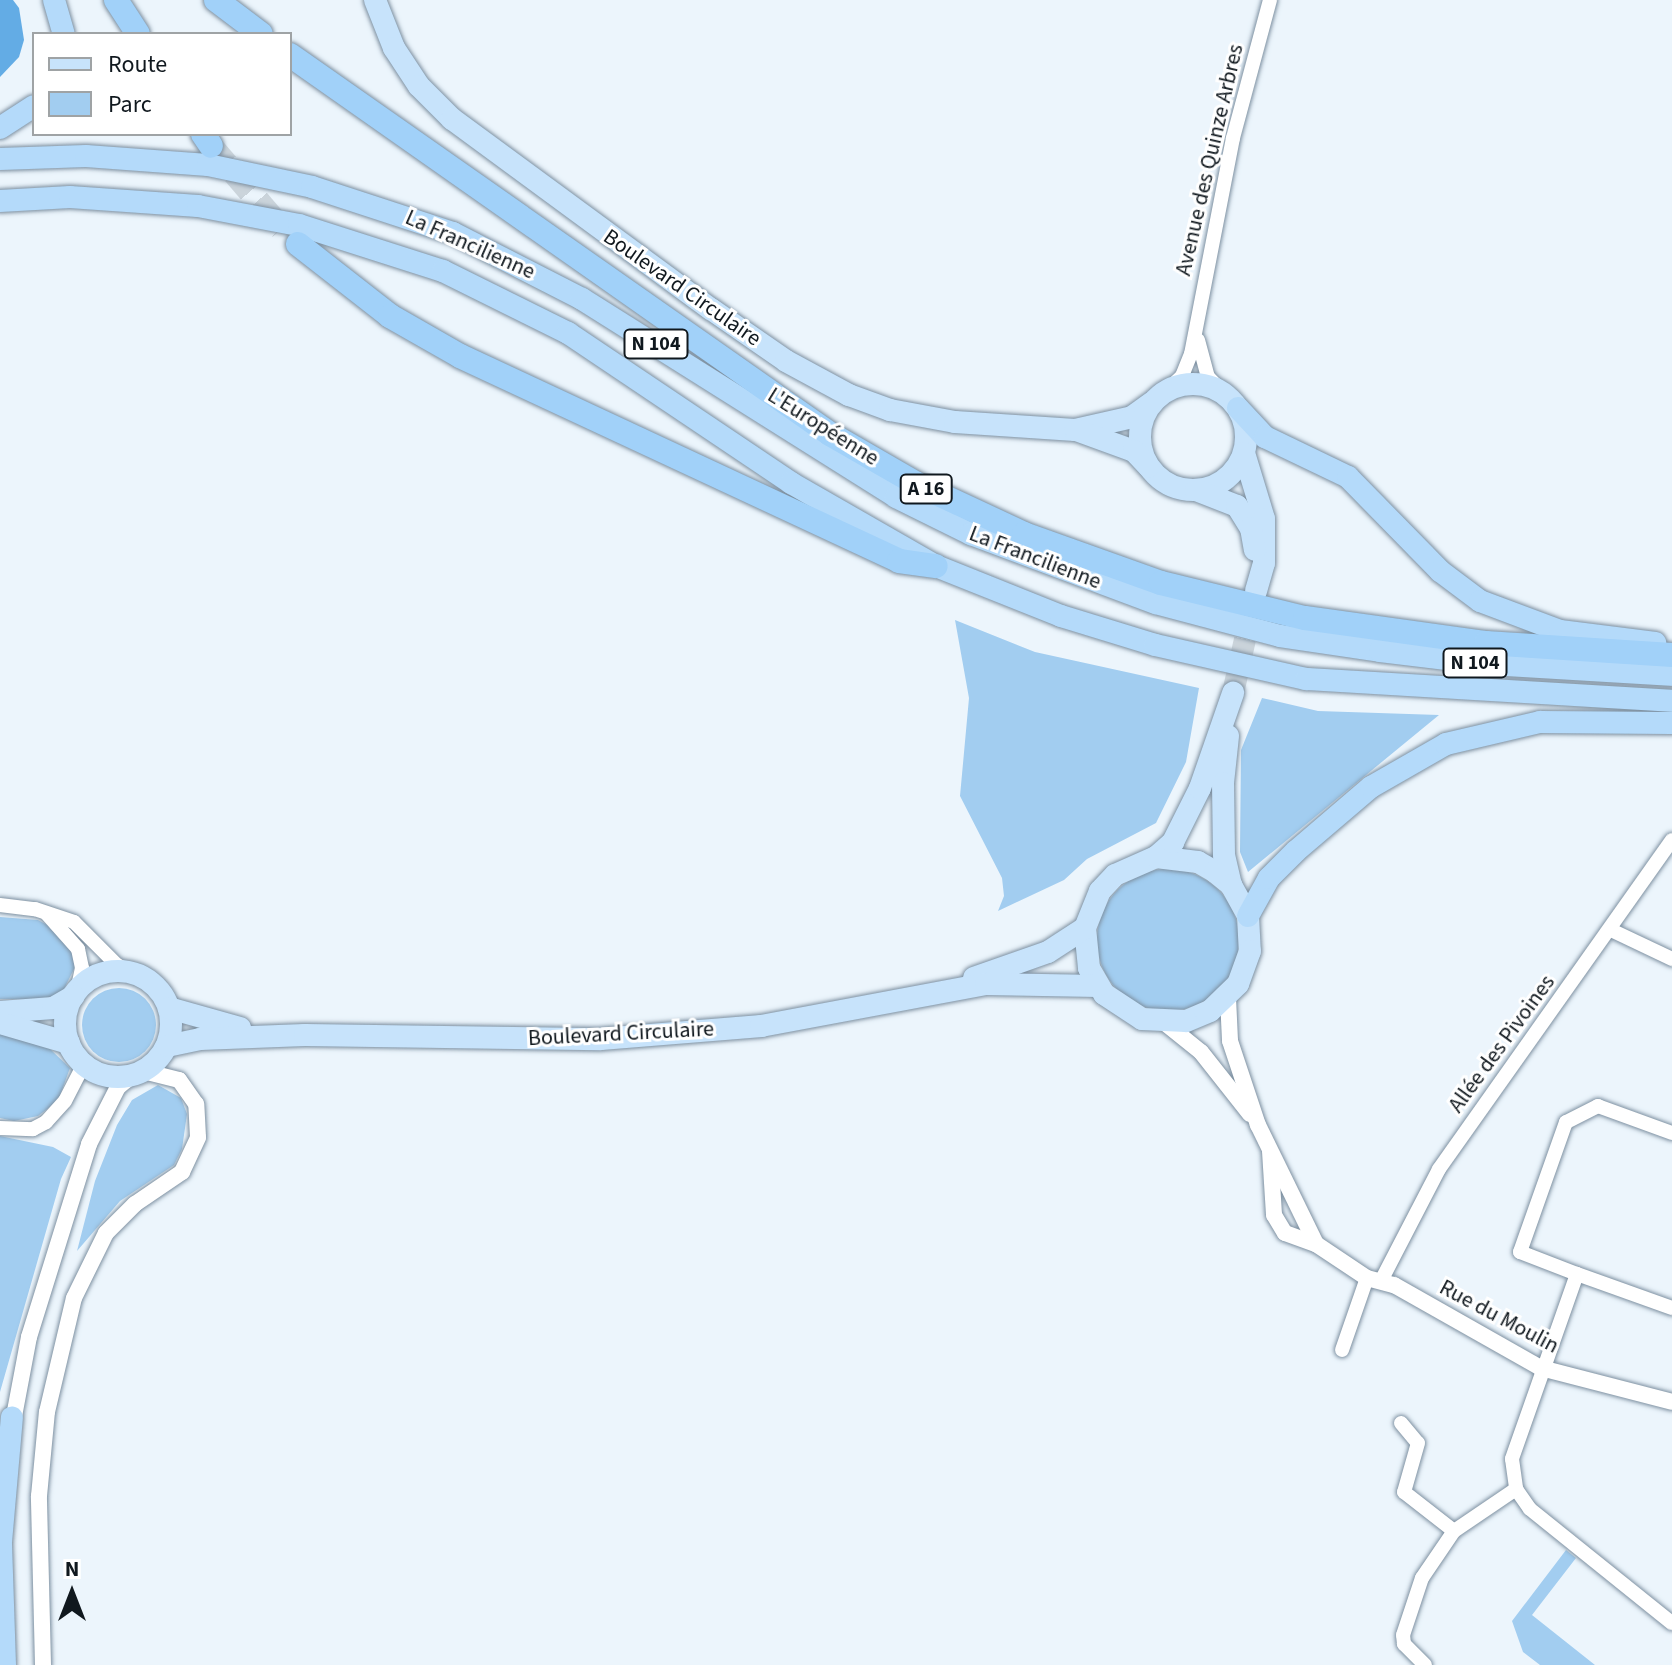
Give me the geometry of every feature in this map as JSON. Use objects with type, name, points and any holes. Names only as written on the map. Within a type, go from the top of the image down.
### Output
[{"type":"highway","points":[[54,0],[63,32]]},
{"type":"highway","points":[[116,0],[137,32]]},
{"type":"highway","points":[[216,0],[258,32]]},
{"type":"highway","name":"L'Européenne","points":[[292,56],[830,434],[929,490],[1024,534],[1161,583],[1305,618],[1486,643],[1672,655]]},
{"type":"highway","points":[[0,128],[32,107]]},
{"type":"highway","name":"La Francilienne","points":[[0,159],[86,156],[208,165],[312,187],[453,233],[582,299],[896,497],[1014,552],[1156,603],[1280,636],[1380,651],[1488,664],[1672,675]]},
{"type":"highway","name":"La Francilienne","points":[[0,201],[83,197],[198,206],[299,225],[443,271],[568,333],[791,483],[936,566],[1061,616],[1142,641],[1306,679],[1672,701]]},
{"type":"highway","points":[[298,244],[390,316],[460,356],[899,561],[936,566]]},
{"type":"highway","points":[[1232,401],[1265,437],[1348,477],[1440,571],[1480,601],[1560,631],[1672,646]]},
{"type":"highway","points":[[1248,916],[1269,878],[1296,851],[1371,787],[1446,744],[1540,722],[1672,723]]},
{"type":"highway","points":[[5,1665],[2,1529],[12,1417]]},
{"type":"main road","name":"Boulevard Circulaire","points":[[375,0],[411,73],[452,119],[786,361],[890,410],[955,422],[1075,430],[1134,451],[1150,469]]},
{"type":"main road","points":[[1194,383],[1232,401],[1245,423],[1244,453],[1264,519],[1264,563],[1256,591],[1247,519],[1228,500],[1170,484],[1150,469],[1139,442],[1157,398],[1194,383]]},
{"type":"main road","name":"Boulevard Circulaire","points":[[1075,430],[1132,417],[1157,398]]},
{"type":"main road","points":[[1195,490],[1225,479],[1244,453]]},
{"type":"main road","points":[[1233,693],[1223,783],[1224,855],[1231,885],[1248,916],[1250,951],[1228,998],[1186,1021],[1165,1023],[1121,1009],[1098,986],[1089,968],[1085,928],[1100,891],[1115,875],[1156,857],[1173,842],[1200,788],[1233,693]]},
{"type":"main road","points":[[1156,857],[1198,862],[1231,885]]},
{"type":"main road","name":"Boulevard Circulaire","points":[[933,991],[1048,952],[1085,928]]},
{"type":"main road","points":[[0,1012],[53,1008],[106,973],[134,974],[161,992],[169,1008],[167,1046],[138,1073],[116,1077],[84,1064],[69,1043],[66,1019],[75,994]]},
{"type":"main road","name":"Boulevard Circulaire","points":[[167,1046],[214,1038],[305,1035],[601,1039],[761,1026],[933,991],[1031,982],[1098,986]]},
{"type":"main road","name":"Boulevard Circulaire","points":[[169,1008],[239,1028],[305,1035]]},
{"type":"main road","points":[[0,1023],[69,1043]]},
{"type":"street","name":"Avenue des Quinze Arbres","points":[[1157,398],[1182,376],[1196,332],[1233,138],[1270,0]]},
{"type":"street","name":"Avenue des Quinze Arbres","points":[[1196,332],[1201,361],[1232,401]]},
{"type":"street","name":"Allée des Pivoines","points":[[1342,1350],[1374,1280],[1439,1169],[1672,840]]},
{"type":"street","points":[[0,905],[44,911],[82,927],[117,965],[134,974]]},
{"type":"street","points":[[44,911],[78,949],[82,968],[75,994]]},
{"type":"street","points":[[1611,930],[1672,959]]},
{"type":"street","name":"Rue du Moulin","points":[[1228,998],[1230,1041],[1258,1125],[1316,1244]]},
{"type":"street","name":"Rue du Moulin","points":[[1165,1023],[1201,1052],[1258,1125]]},
{"type":"street","points":[[0,1128],[33,1129],[46,1122],[65,1101],[84,1064]]},
{"type":"street","points":[[14,1665],[12,1417],[29,1337],[89,1144],[118,1087],[138,1073],[179,1080],[196,1104],[198,1137],[182,1172],[135,1204],[106,1233],[74,1298],[47,1412],[39,1496],[40,1640],[43,1665]]},
{"type":"street","points":[[1672,1133],[1598,1106],[1566,1122],[1520,1252],[1672,1308]]},
{"type":"street","name":"Rue du Moulin","points":[[1270,1151],[1278,1225],[1316,1244],[1374,1280],[1541,1368],[1672,1402]]},
{"type":"street","points":[[1577,1274],[1541,1368],[1512,1459],[1516,1489],[1530,1509],[1672,1623]]},
{"type":"street","points":[[1401,1423],[1418,1443],[1404,1492],[1454,1531]]},
{"type":"street","points":[[1425,1665],[1404,1644],[1403,1635],[1422,1578],[1454,1531],[1516,1489]]},
{"type":"green space","points":[[955,620],[1035,652],[1199,688],[1186,762],[1156,823],[1087,859],[1064,880],[998,911],[1004,896],[1002,878],[960,796],[969,698]]},
{"type":"green space","points":[[1262,698],[1318,711],[1439,715],[1248,872],[1240,852],[1241,750]]},
{"type":"green space","points":[[1168,869],[1195,874],[1218,890],[1234,913],[1239,940],[1234,967],[1218,990],[1195,1006],[1168,1011],[1141,1006],[1118,990],[1102,967],[1097,940],[1102,913],[1118,890],[1141,874]]},
{"type":"green space","points":[[0,917],[38,920],[53,928],[72,953],[75,967],[63,991],[50,999],[0,999]]},
{"type":"green space","points":[[119,988],[133,991],[145,999],[153,1011],[156,1025],[153,1039],[145,1051],[133,1059],[119,1062],[105,1059],[93,1051],[85,1039],[82,1025],[85,1011],[93,999],[105,991]]},
{"type":"green space","points":[[0,1034],[49,1048],[70,1068],[58,1101],[38,1116],[14,1121],[0,1118]]},
{"type":"green space","points":[[158,1085],[181,1098],[187,1114],[182,1149],[174,1165],[120,1201],[77,1251],[95,1181],[117,1125],[132,1100]]},
{"type":"green space","points":[[0,1136],[53,1147],[71,1157],[61,1179],[0,1392]]},
{"type":"green space","points":[[1566,1550],[1576,1558],[1532,1615],[1595,1665],[1540,1665],[1523,1652],[1512,1621]]},
{"type":"shaded area","points":[[0,0],[13,0],[19,8],[24,40],[19,57],[0,77]]},
{"type":"tunnel","points":[[211,146],[282,229]]},
{"type":"tunnel","points":[[1233,693],[1252,608]]}]
